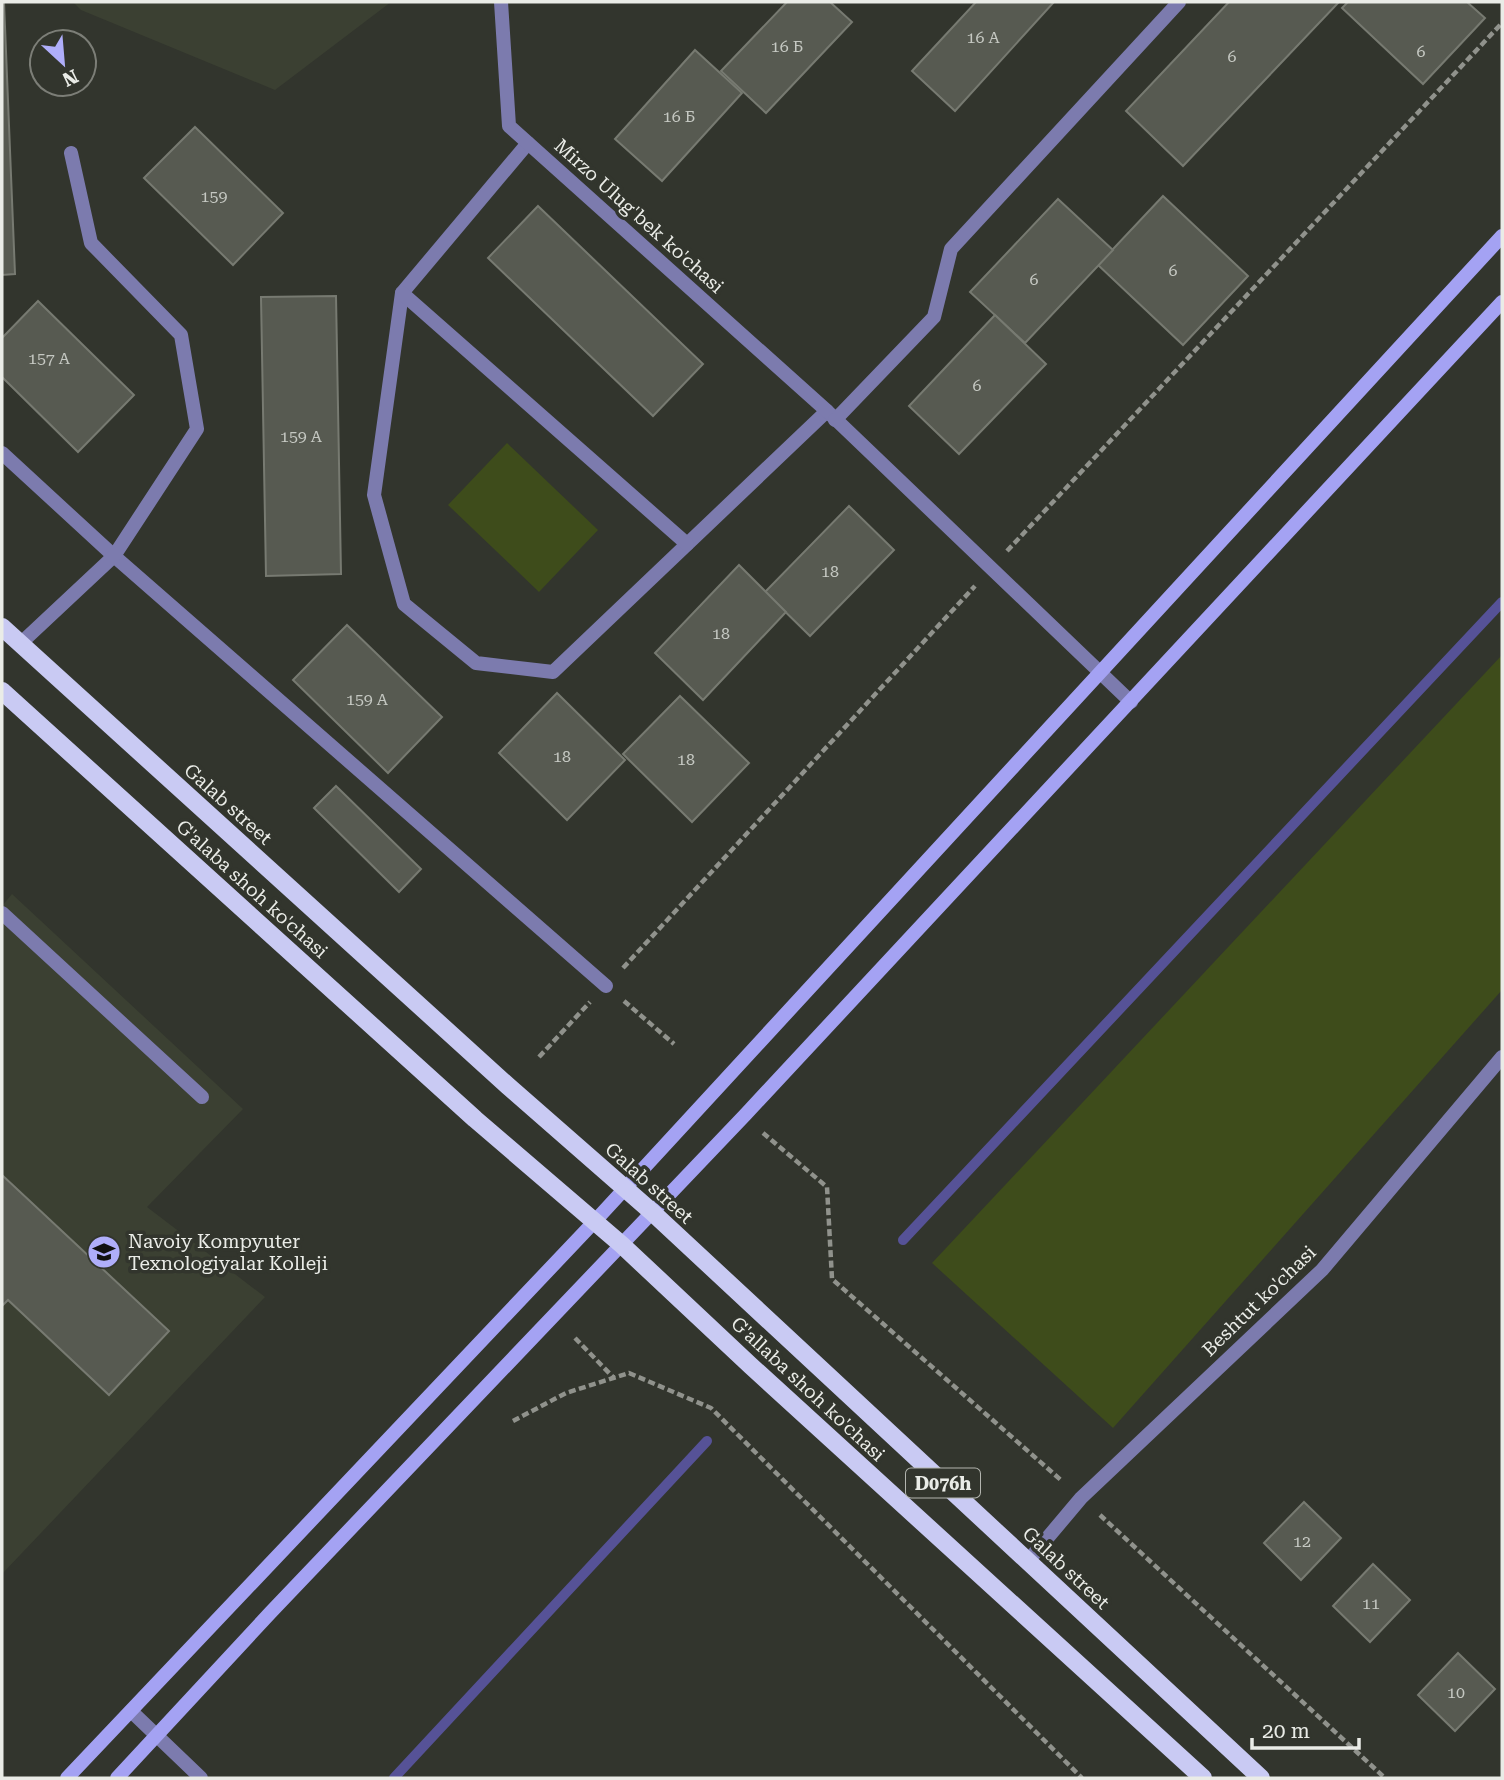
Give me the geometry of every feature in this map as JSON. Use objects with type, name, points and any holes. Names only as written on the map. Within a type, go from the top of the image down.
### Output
[{"type":"main road","points":[[67,1778],[595,1221],[1502,236]]},
{"type":"main road","points":[[117,1778],[271,1612],[622,1245],[1502,302]]},
{"type":"main road","name":"Galab street","points":[[2,627],[497,1077],[652,1212],[1261,1778]]},
{"type":"main road","name":"G'alaba shoh ko'chasi","points":[[2,691],[475,1119]]},
{"type":"main road","name":"G'allaba shoh ko'chasi","points":[[475,1119],[622,1245],[1203,1778]]},
{"type":"street","name":"Mirzo Ulug'bek ko'chasi","points":[[501,2],[509,126],[831,416],[1131,702]]},
{"type":"street","points":[[527,143],[402,293],[374,495],[404,604],[476,663],[553,672],[687,544],[831,416],[934,317],[951,249],[1179,2]]},
{"type":"street","points":[[20,644],[114,556],[197,429],[181,335],[91,243],[71,153]]},
{"type":"street","points":[[402,293],[687,544]]},
{"type":"street","points":[[2,453],[114,556],[606,986]]},
{"type":"street","points":[[2,912],[202,1097]]},
{"type":"street","name":"Beshtut ko'chasi","points":[[1028,1560],[1081,1498],[1322,1270],[1502,1057]]},
{"type":"street","points":[[131,1711],[201,1778]]},
{"type":"path","points":[[539,1057],[990,569],[1502,23]]},
{"type":"path","points":[[606,986],[674,1044]]},
{"type":"path","points":[[763,1133],[827,1187],[832,1279],[1081,1498],[1385,1778]]},
{"type":"path","points":[[575,1338],[614,1378]]},
{"type":"path","points":[[513,1421],[566,1393],[629,1374],[711,1409],[1082,1778]]},
{"type":"shaded area","points":[[73,2],[391,2],[275,90],[81,10]]},
{"type":"shaded area","name":"Navoiy Kompyuter Texnologiyalar Kolleji","points":[[12,894],[243,1109],[147,1207],[265,1297],[2,1574],[2,906]]},
{"type":"green space","points":[[507,443],[598,530],[539,592],[448,505]]},
{"type":"green space","points":[[1502,655],[1502,990],[1113,1428],[932,1263]]},
{"type":"building","points":[[2,2],[15,274],[2,275]]},
{"type":"building","points":[[787,2],[830,2],[852,22],[766,113],[721,71]]},
{"type":"building","points":[[976,2],[1054,2],[955,111],[912,71]]},
{"type":"building","points":[[1229,2],[1339,2],[1183,166],[1126,111]]},
{"type":"building","points":[[1348,2],[1467,2],[1485,18],[1423,84],[1342,8]]},
{"type":"building","points":[[695,50],[742,93],[662,181],[615,139]]},
{"type":"building","points":[[195,127],[283,213],[233,265],[144,178]]},
{"type":"building","points":[[1163,196],[1248,276],[1183,345],[1098,265]]},
{"type":"building","points":[[1058,199],[1113,250],[1025,343],[970,292]]},
{"type":"building","points":[[538,206],[703,364],[653,416],[488,258]]},
{"type":"building","points":[[336,296],[341,574],[266,576],[261,297]]},
{"type":"building","points":[[38,301],[134,395],[78,452],[2,377],[2,338]]},
{"type":"building","points":[[995,315],[1046,364],[959,454],[909,406]]},
{"type":"building","points":[[849,506],[894,550],[810,636],[765,592]]},
{"type":"building","points":[[739,565],[786,612],[703,700],[655,653]]},
{"type":"building","points":[[347,625],[442,717],[388,773],[293,680]]},
{"type":"building","points":[[557,693],[625,760],[567,820],[499,753]]},
{"type":"building","points":[[680,696],[749,763],[692,822],[623,754]]},
{"type":"building","points":[[336,786],[421,869],[399,892],[314,808]]},
{"type":"building","points":[[2,1175],[169,1331],[109,1395],[8,1300],[2,1306]]},
{"type":"building","points":[[1304,1502],[1341,1538],[1301,1580],[1264,1543]]},
{"type":"building","points":[[1373,1564],[1410,1600],[1370,1642],[1333,1606]]},
{"type":"building","points":[[1458,1653],[1495,1689],[1455,1731],[1418,1695]]},
{"type":"waterway","points":[[903,1240],[1502,602]]},
{"type":"waterway","points":[[394,1778],[707,1441]]},
{"type":"place","name":"Navoiy Kompyuter Texnologiyalar Kolleji","points":[[104,1252]]}]
